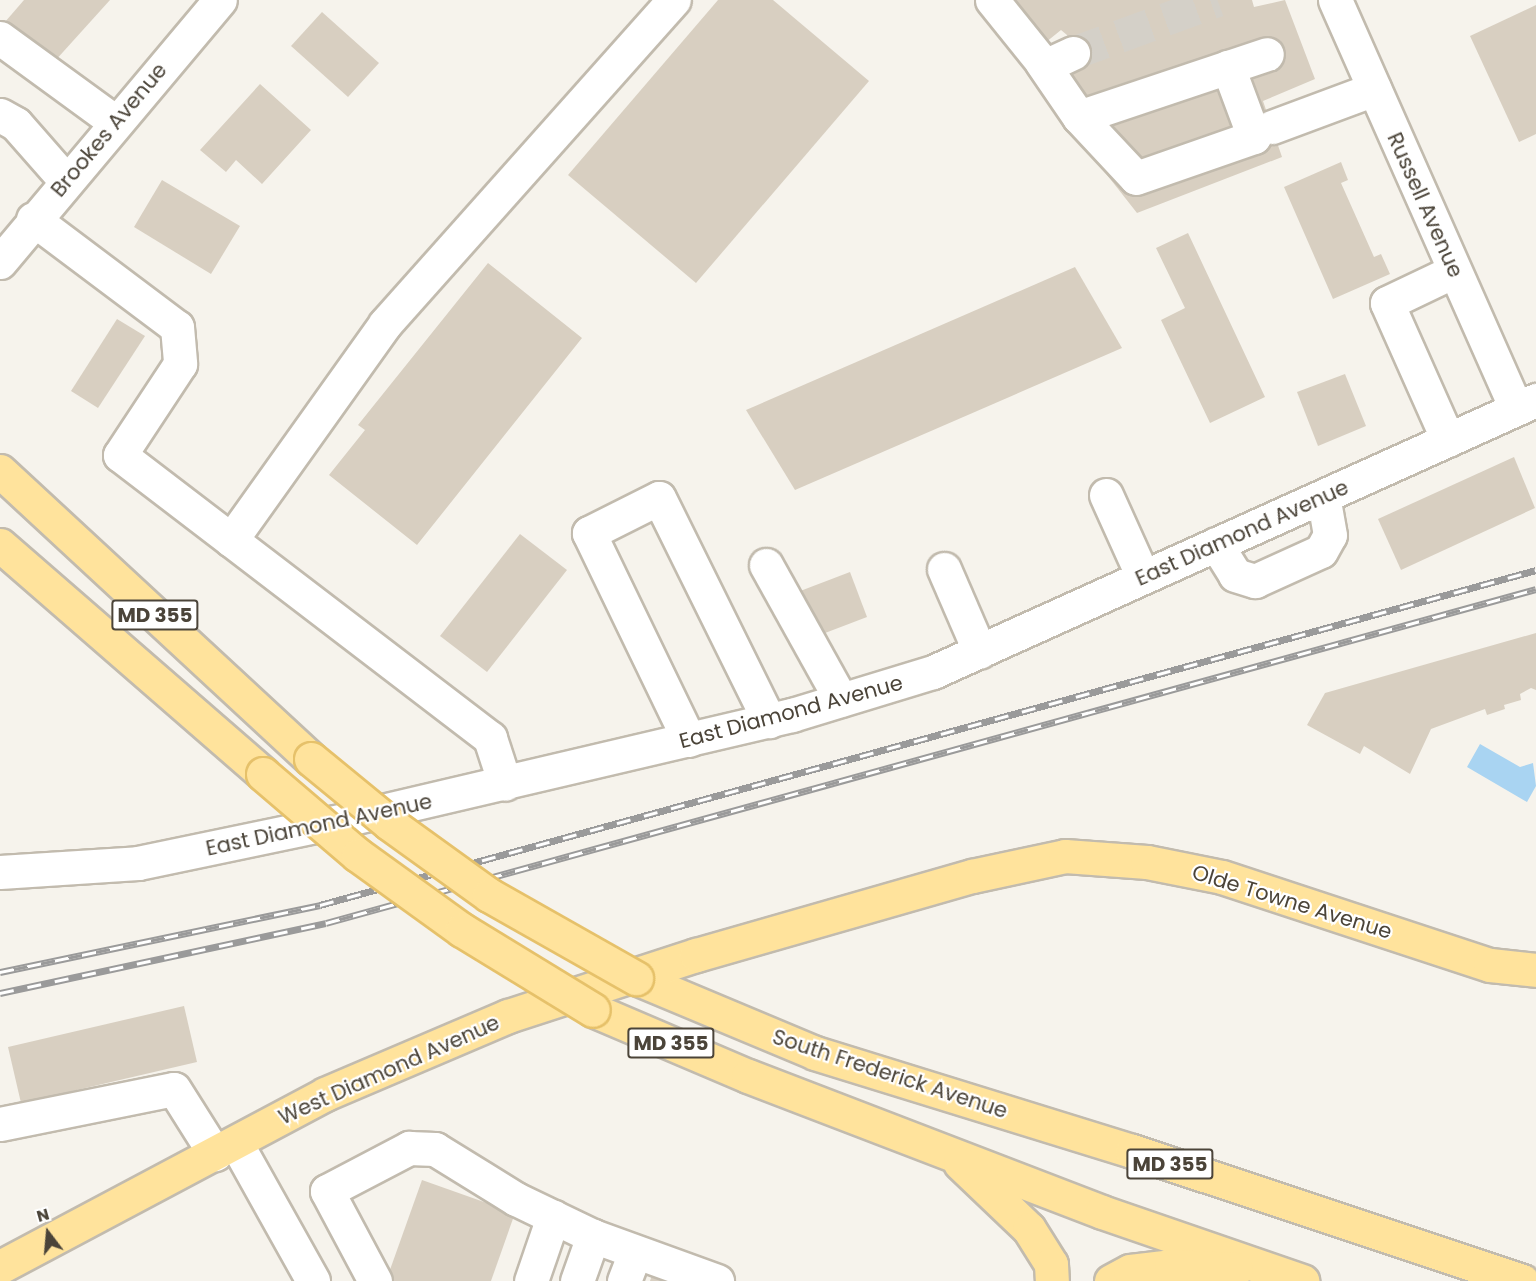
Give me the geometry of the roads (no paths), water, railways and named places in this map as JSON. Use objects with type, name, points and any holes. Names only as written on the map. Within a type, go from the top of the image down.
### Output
[{"type":"main road","name":"South Frederick Avenue","points":[[0,471],[311,759],[389,823],[489,895],[636,978],[815,1053],[1131,1151],[1522,1281]]},
{"type":"main road","name":"MD 355","points":[[0,546],[358,855],[462,930],[593,1010],[748,1076],[950,1154],[1302,1281]]},
{"type":"main road","name":"Olde Towne Avenue","points":[[696,955],[972,876],[1065,856],[1148,862],[1222,877],[1490,965],[1536,970]]},
{"type":"main road","name":"West Diamond Avenue","points":[[2,1261],[226,1148],[325,1094],[508,1016],[696,955]]},
{"type":"main road","points":[[950,1154],[1029,1229],[1051,1264],[1052,1281]]},
{"type":"main road","points":[[1111,1281],[1130,1271],[1171,1266],[1270,1270]]},
{"type":"street","name":"Brookes Avenue","points":[[0,262],[33,219],[220,0]]},
{"type":"street","points":[[231,540],[385,324],[674,0]]},
{"type":"street","points":[[992,0],[1058,58],[1079,117],[1136,178],[1254,137],[1227,67]]},
{"type":"street","name":"Russell Avenue","points":[[1335,0],[1454,271],[1526,405]]},
{"type":"street","points":[[0,38],[116,122]]},
{"type":"street","points":[[1079,117],[1268,54]]},
{"type":"street","points":[[1272,127],[1374,89]]},
{"type":"street","points":[[0,115],[16,124],[66,181]]},
{"type":"street","points":[[33,219],[177,327],[180,364],[120,455],[490,738],[505,784]]},
{"type":"street","points":[[1448,440],[1387,303],[1454,271]]},
{"type":"street","name":"East Diamond Avenue","points":[[0,872],[30,873],[138,863],[505,784],[769,721],[933,672],[1526,405]]},
{"type":"street","points":[[1106,495],[1143,576]]},
{"type":"street","points":[[1216,544],[1235,576],[1255,581],[1321,551],[1330,535],[1323,497]]},
{"type":"street","points":[[689,740],[588,533],[658,498],[769,721]]},
{"type":"street","points":[[766,565],[841,700]]},
{"type":"street","points":[[944,569],[980,652]]},
{"type":"street","points":[[0,1124],[174,1089],[226,1148],[314,1281]]},
{"type":"street","points":[[375,1281],[327,1191],[410,1148],[435,1149],[516,1199],[593,1236],[630,1266],[709,1280]]},
{"type":"street","points":[[531,1281],[553,1217]]},
{"type":"street","points":[[578,1281],[593,1236]]},
{"type":"water","points":[[1480,744],[1520,767],[1533,763],[1536,786],[1527,802],[1467,767]]},
{"type":"tunnel","points":[[1073,53],[1218,0]]},
{"type":"railway","points":[[0,972],[320,905],[1536,570]]},
{"type":"railway","points":[[0,993],[326,923],[1536,589]]}]
